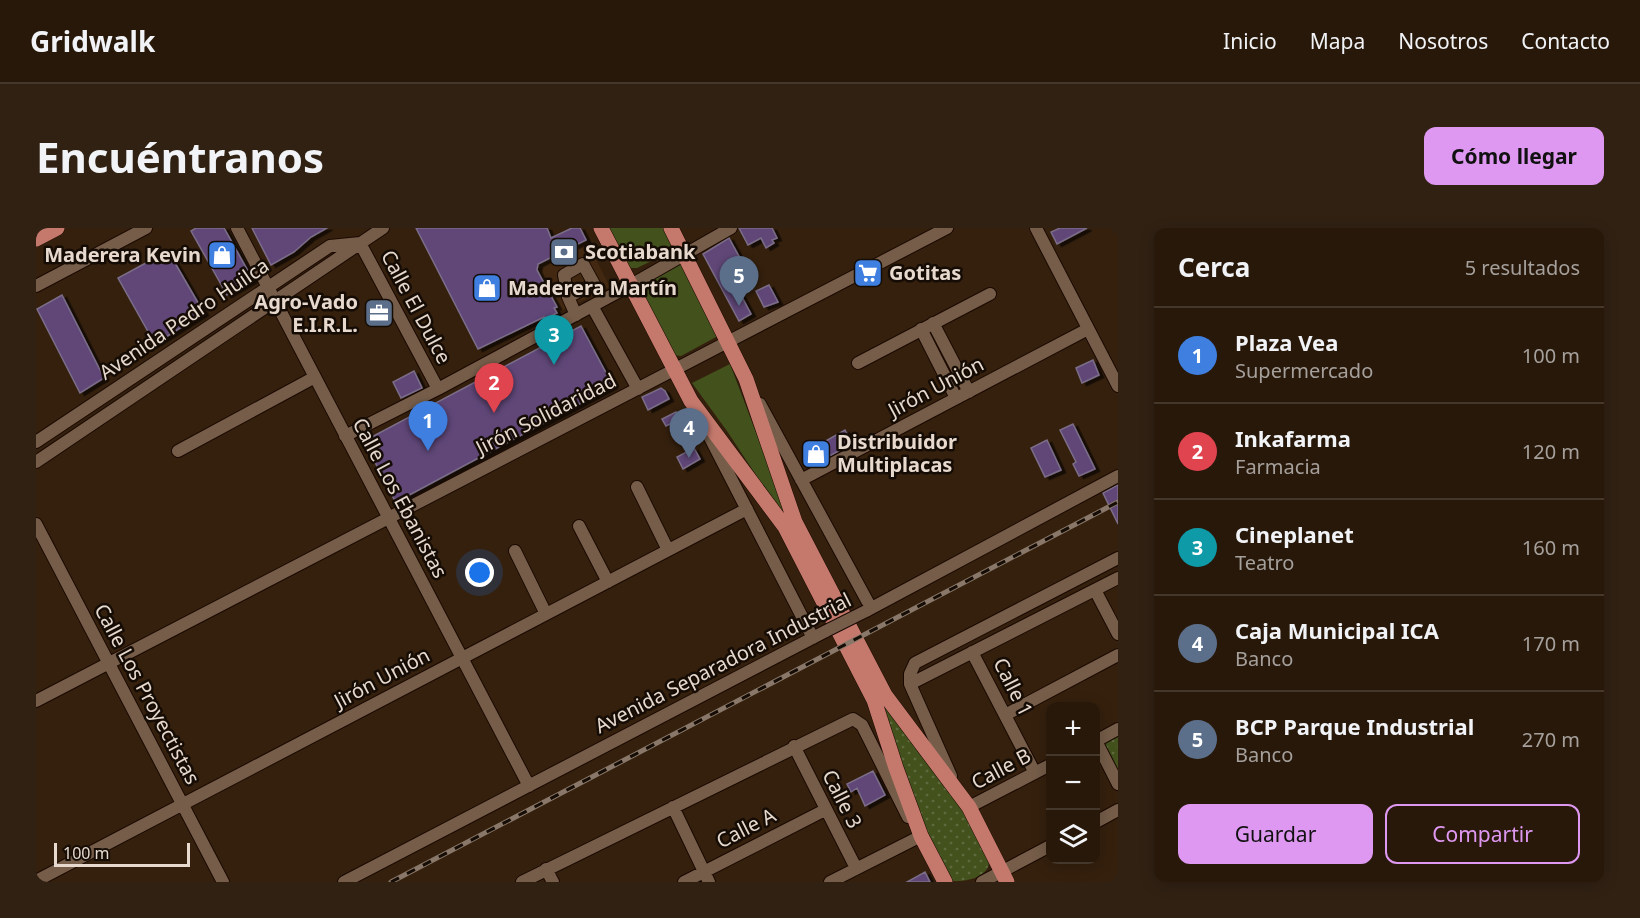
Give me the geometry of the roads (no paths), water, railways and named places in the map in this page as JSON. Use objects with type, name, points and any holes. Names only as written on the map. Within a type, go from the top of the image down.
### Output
[{"type":"main road","points":[[36,239],[57,228]]},
{"type":"main road","points":[[601,228],[691,401],[785,527],[874,700],[920,836],[945,882]]},
{"type":"main road","points":[[671,228],[746,379],[795,522],[885,695],[969,807],[1004,877]]},
{"type":"street","points":[[36,286],[146,228]]},
{"type":"street","name":"Calle Los Ebanistas","points":[[237,228],[529,786]]},
{"type":"street","points":[[36,462],[383,228]]},
{"type":"street","points":[[345,436],[576,315],[731,228]]},
{"type":"street","name":"Jirón Solidaridad","points":[[36,701],[947,228]]},
{"type":"street","points":[[1036,228],[1118,386]]},
{"type":"street","name":"Avenida Pedro Huilca","points":[[36,442],[330,246],[360,243]]},
{"type":"street","name":"Calle El Dulce","points":[[360,243],[438,389]]},
{"type":"street","points":[[858,363],[990,294]]},
{"type":"street","points":[[568,297],[576,315]]},
{"type":"street","points":[[592,306],[638,389]]},
{"type":"street","points":[[933,323],[969,392]]},
{"type":"street","points":[[921,329],[956,398]]},
{"type":"street","name":"Jirón Unión","points":[[801,480],[1088,329]]},
{"type":"street","points":[[178,450],[315,377]]},
{"type":"street","points":[[746,379],[869,610]]},
{"type":"street","points":[[691,401],[813,638]]},
{"type":"street","name":"Avenida Separadora Industrial","points":[[344,882],[869,610],[1118,476]]},
{"type":"street","points":[[637,487],[668,550]]},
{"type":"street","name":"Jirón Unión","points":[[36,881],[747,509]]},
{"type":"street","name":"Calle Los Proyectistas","points":[[36,524],[223,882]]},
{"type":"street","points":[[579,526],[608,582]]},
{"type":"street","points":[[515,551],[546,614]]},
{"type":"street","points":[[956,788],[910,684],[910,674],[915,663],[1118,558]]},
{"type":"street","points":[[910,684],[1118,578]]},
{"type":"street","points":[[1095,591],[1118,634]]},
{"type":"street","name":"Calle 1","points":[[972,652],[1035,773]]},
{"type":"street","points":[[1005,715],[1118,655]]},
{"type":"street","points":[[522,882],[845,721],[855,719],[862,725],[920,836],[830,882]]},
{"type":"street","points":[[1100,739],[1118,729]]},
{"type":"street","name":"Calle 3","points":[[794,746],[856,868]]},
{"type":"street","points":[[1100,749],[1118,784]]},
{"type":"street","name":"Calle B","points":[[969,807],[1046,767]]},
{"type":"street","points":[[673,807],[706,877]]},
{"type":"street","name":"Calle A","points":[[684,882],[706,877],[825,810]]},
{"type":"street","points":[[1100,819],[1118,810]]},
{"type":"street","points":[[982,882],[1004,877],[1046,849]]},
{"type":"street","points":[[546,869],[553,882]]},
{"type":"railway","points":[[391,882],[1118,502]]},
{"type":"place","name":"Scotiabank","points":[[564,252]]},
{"type":"place","name":"Maderera Kevin","points":[[222,255]]},
{"type":"place","name":"Gotitas","points":[[868,273]]},
{"type":"place","name":"Maderera Martín","points":[[487,288]]},
{"type":"place","name":"BCP Parque Industrial","points":[[739,306]]},
{"type":"place","name":"Agro-Vado E.I.R.L.","points":[[379,313]]},
{"type":"place","name":"Cineplanet","points":[[554,365]]},
{"type":"place","name":"Inkafarma","points":[[494,413]]},
{"type":"place","name":"Plaza Vea","points":[[428,451]]},
{"type":"place","name":"Distribuidor Multiplacas","points":[[816,454]]},
{"type":"place","name":"Caja Municipal ICA","points":[[689,458]]}]
